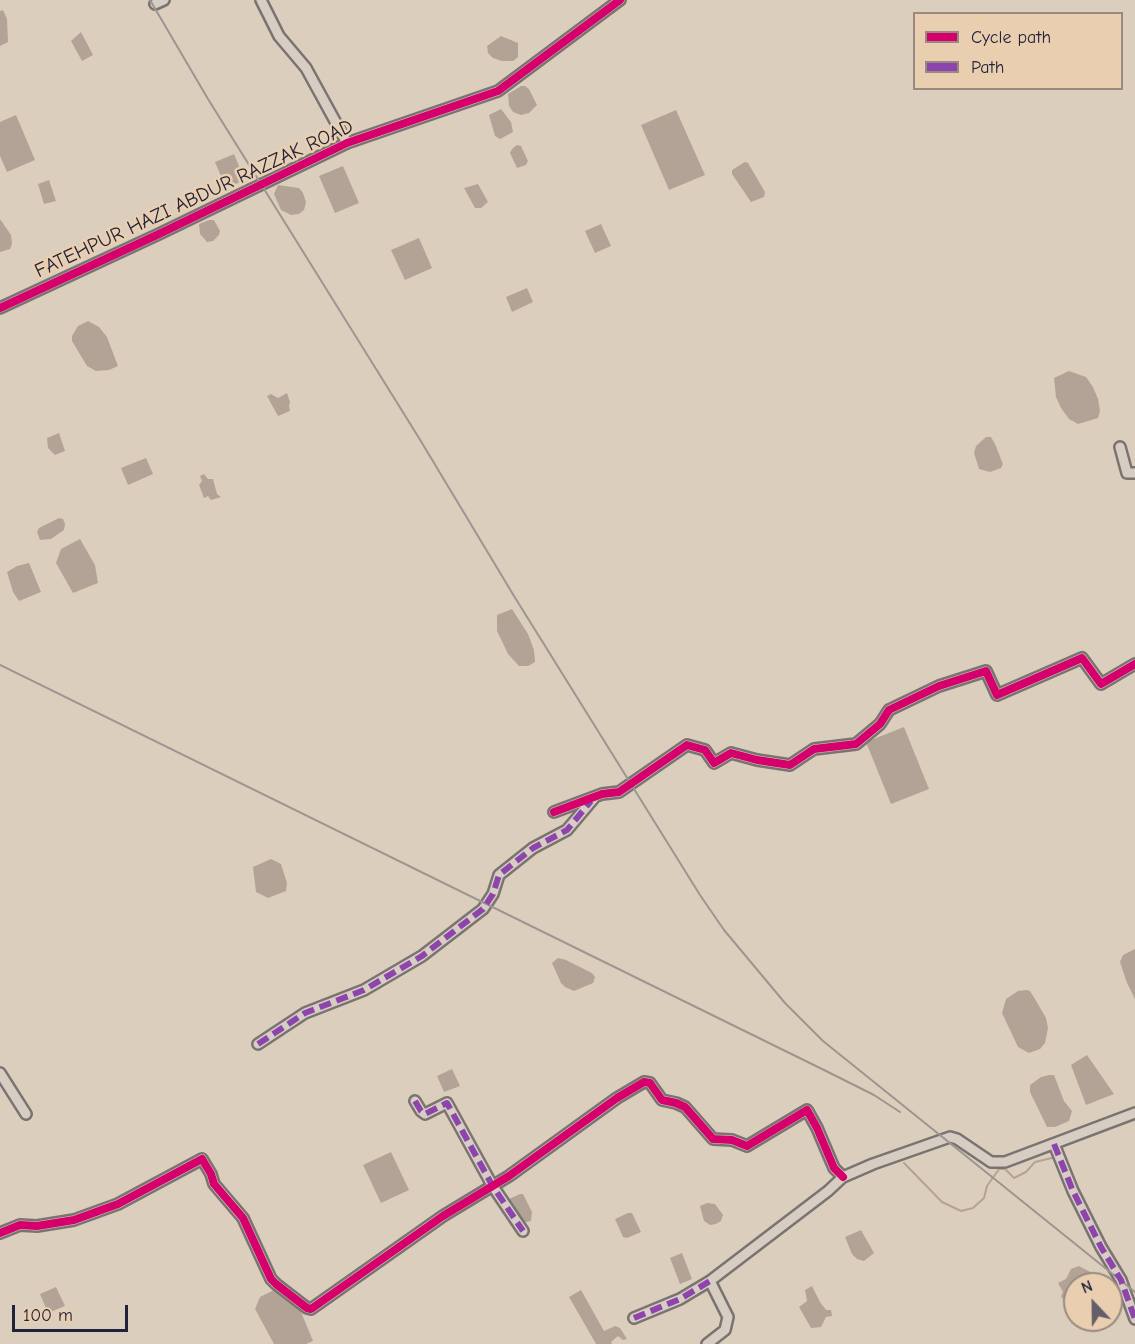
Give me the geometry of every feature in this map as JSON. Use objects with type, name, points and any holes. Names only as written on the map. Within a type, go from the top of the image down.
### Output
[{"type":"street","points":[[261,0],[279,36],[306,68],[347,143]]},
{"type":"street","name":"FATEHPUR HAZI ABDUR RAZZAK ROAD","points":[[0,308],[347,143],[498,91],[620,0]]},
{"type":"street","points":[[1119,447],[1127,473],[1135,473]]},
{"type":"street","points":[[554,812],[595,796],[619,792],[687,745],[705,750],[714,762],[731,753],[790,765],[814,749],[856,744],[880,724],[889,710],[939,686],[986,671],[997,696],[1082,658],[1101,684],[1135,664]]},
{"type":"street","points":[[258,1044],[305,1013],[364,990],[422,956],[483,909],[493,894],[499,875],[533,848],[567,830],[595,796]]},
{"type":"street","points":[[0,1073],[26,1114]]},
{"type":"street","points":[[0,1233],[20,1225],[37,1226],[74,1220],[118,1204],[202,1159],[212,1174],[214,1184],[243,1218],[271,1279],[311,1309],[443,1216],[509,1176],[617,1098],[644,1082],[650,1083],[662,1100],[685,1107],[713,1139],[732,1140],[747,1146],[807,1110],[818,1128],[834,1168],[843,1177]]},
{"type":"street","points":[[416,1101],[425,1114],[447,1103],[492,1185],[523,1231]]},
{"type":"street","points":[[634,1318],[680,1299],[710,1281],[843,1177],[873,1164],[950,1137],[991,1162],[1005,1162],[1135,1113]]},
{"type":"street","points":[[1054,1144],[1073,1191],[1121,1281],[1135,1318]]},
{"type":"street","points":[[707,1344],[725,1330],[728,1317],[710,1281]]},
{"type":"shaded area","points":[[3,10],[7,19],[8,42],[0,46],[0,11]]},
{"type":"shaded area","points":[[81,32],[93,55],[82,61],[71,41]]},
{"type":"shaded area","points":[[501,36],[518,43],[518,57],[513,61],[502,61],[493,58],[488,53],[487,46]]},
{"type":"shaded area","points":[[521,86],[529,89],[537,105],[529,113],[521,115],[513,112],[509,106],[508,94]]},
{"type":"shaded area","points":[[501,109],[511,122],[513,132],[500,139],[495,136],[489,115]]},
{"type":"shaded area","points":[[676,110],[705,175],[669,190],[641,125]]},
{"type":"shaded area","points":[[16,115],[35,160],[7,172],[0,156],[0,122]]},
{"type":"shaded area","points":[[517,145],[521,146],[528,161],[526,165],[517,168],[510,153]]},
{"type":"shaded area","points":[[234,154],[245,180],[226,188],[215,162]]},
{"type":"shaded area","points":[[745,162],[748,163],[765,192],[764,197],[751,202],[732,174],[732,170]]},
{"type":"shaded area","points":[[343,166],[359,203],[335,213],[319,176]]},
{"type":"shaded area","points":[[49,180],[56,201],[44,204],[38,184]]},
{"type":"shaded area","points":[[478,184],[488,202],[481,208],[475,208],[464,188]]},
{"type":"shaded area","points":[[278,185],[299,188],[306,202],[304,210],[299,214],[291,215],[281,210],[274,194]]},
{"type":"shaded area","points":[[0,219],[11,235],[12,244],[10,249],[0,252]]},
{"type":"shaded area","points":[[214,220],[220,231],[213,241],[207,242],[200,234],[199,224]]},
{"type":"shaded area","points":[[601,224],[611,246],[595,253],[585,231]]},
{"type":"shaded area","points":[[419,238],[432,268],[405,280],[391,250]]},
{"type":"shaded area","points":[[527,288],[533,302],[512,312],[506,297]]},
{"type":"shaded area","points":[[88,321],[99,327],[107,337],[118,366],[109,370],[96,371],[87,366],[72,341],[72,336],[78,326]]},
{"type":"shaded area","points":[[1069,371],[1086,377],[1093,387],[1100,411],[1098,418],[1078,424],[1069,419],[1061,408],[1056,397],[1054,378]]},
{"type":"shaded area","points":[[287,393],[290,411],[278,416],[267,396],[271,394],[278,398]]},
{"type":"shaded area","points":[[59,433],[65,451],[55,455],[48,448],[47,438]]},
{"type":"shaded area","points":[[986,437],[991,437],[1003,464],[1001,468],[990,472],[979,469],[974,453],[976,446]]},
{"type":"shaded area","points":[[146,458],[153,474],[128,485],[121,468]]},
{"type":"shaded area","points":[[204,474],[208,479],[213,479],[217,494],[221,497],[211,500],[208,496],[204,498],[199,485],[202,481],[200,476]]},
{"type":"shaded area","points":[[59,518],[63,519],[64,530],[51,539],[40,540],[37,532],[39,528]]},
{"type":"shaded area","points":[[80,539],[95,565],[98,583],[73,593],[56,563],[61,549]]},
{"type":"shaded area","points":[[29,563],[41,592],[19,601],[13,592],[7,572]]},
{"type":"shaded area","points":[[512,609],[528,634],[534,650],[535,662],[528,666],[519,666],[508,654],[497,631],[497,615]]},
{"type":"shaded area","points":[[904,727],[929,789],[891,804],[866,742]]},
{"type":"shaded area","points":[[271,859],[281,864],[287,883],[286,891],[268,898],[256,892],[253,867]]},
{"type":"shaded area","points":[[1135,949],[1135,999],[1120,962],[1123,955]]},
{"type":"shaded area","points":[[558,958],[592,973],[595,977],[593,983],[574,991],[565,987],[552,963]]},
{"type":"shaded area","points":[[1018,991],[1030,991],[1046,1018],[1048,1028],[1045,1043],[1040,1049],[1029,1053],[1018,1047],[1002,1013],[1006,999]]},
{"type":"shaded area","points":[[1087,1055],[1114,1094],[1086,1105],[1071,1065]]},
{"type":"shaded area","points":[[452,1069],[460,1086],[444,1092],[437,1076]]},
{"type":"shaded area","points":[[1054,1075],[1064,1101],[1072,1111],[1069,1121],[1055,1127],[1047,1127],[1030,1092],[1030,1085],[1041,1077]]},
{"type":"shaded area","points":[[391,1152],[409,1190],[381,1203],[363,1165]]},
{"type":"shaded area","points":[[523,1194],[532,1212],[531,1221],[522,1223],[510,1204],[509,1199]]},
{"type":"shaded area","points":[[707,1203],[715,1204],[723,1215],[721,1221],[716,1224],[710,1225],[704,1221],[700,1206]]},
{"type":"shaded area","points":[[632,1213],[641,1232],[627,1238],[623,1237],[615,1219]]},
{"type":"shaded area","points":[[861,1230],[874,1253],[864,1261],[852,1254],[845,1237]]},
{"type":"shaded area","points":[[682,1253],[692,1279],[680,1284],[670,1258]]},
{"type":"shaded area","points":[[1079,1266],[1090,1272],[1070,1272]]},
{"type":"shaded area","points":[[1063,1280],[1063,1292],[1058,1283]]},
{"type":"shaded area","points":[[812,1286],[826,1310],[831,1310],[832,1316],[826,1317],[821,1327],[811,1328],[799,1307],[807,1301],[805,1290]]},
{"type":"shaded area","points":[[56,1287],[65,1306],[48,1313],[40,1294]]},
{"type":"shaded area","points":[[276,1289],[299,1307],[313,1341],[306,1344],[274,1344],[255,1309],[260,1297]]},
{"type":"shaded area","points":[[581,1290],[604,1331],[615,1326],[620,1328],[627,1339],[623,1340],[618,1336],[611,1342],[612,1344],[596,1344],[569,1297]]},
{"type":"waterway","points":[[904,1163],[942,1202],[961,1211],[973,1208],[984,1198],[987,1186],[999,1169],[1005,1169],[1014,1178],[1026,1172],[1035,1162],[1056,1157]]},
{"type":"railway","points":[[150,0],[208,99],[419,438],[514,596],[724,930],[785,1003],[823,1041],[1135,1292]]},
{"type":"railway","points":[[0,665],[826,1071],[874,1095],[900,1112]]},
{"type":"marked path","points":[[258,1044],[305,1013],[364,990],[422,956],[483,909],[493,894],[499,875],[533,848],[567,830],[591,801]]},
{"type":"marked path","points":[[415,1101],[425,1114],[447,1103],[492,1185],[523,1231]]},
{"type":"marked path","points":[[1054,1144],[1073,1191],[1101,1247],[1121,1280],[1135,1319]]},
{"type":"marked path","points":[[634,1318],[680,1299],[710,1281]]},
{"type":"cycle path","points":[[0,308],[347,143],[498,91],[620,0]]},
{"type":"cycle path","points":[[554,812],[602,794],[619,792],[687,745],[705,750],[714,763],[731,753],[790,765],[814,749],[856,744],[880,724],[889,710],[939,686],[986,671],[997,695],[1082,658],[1101,684],[1135,664]]},
{"type":"cycle path","points":[[0,1233],[20,1225],[37,1226],[74,1220],[118,1204],[202,1159],[214,1184],[243,1218],[271,1279],[311,1309],[443,1216],[509,1176],[617,1098],[644,1082],[650,1083],[662,1100],[685,1107],[713,1139],[732,1140],[747,1146],[807,1110],[834,1168],[843,1177]]}]
